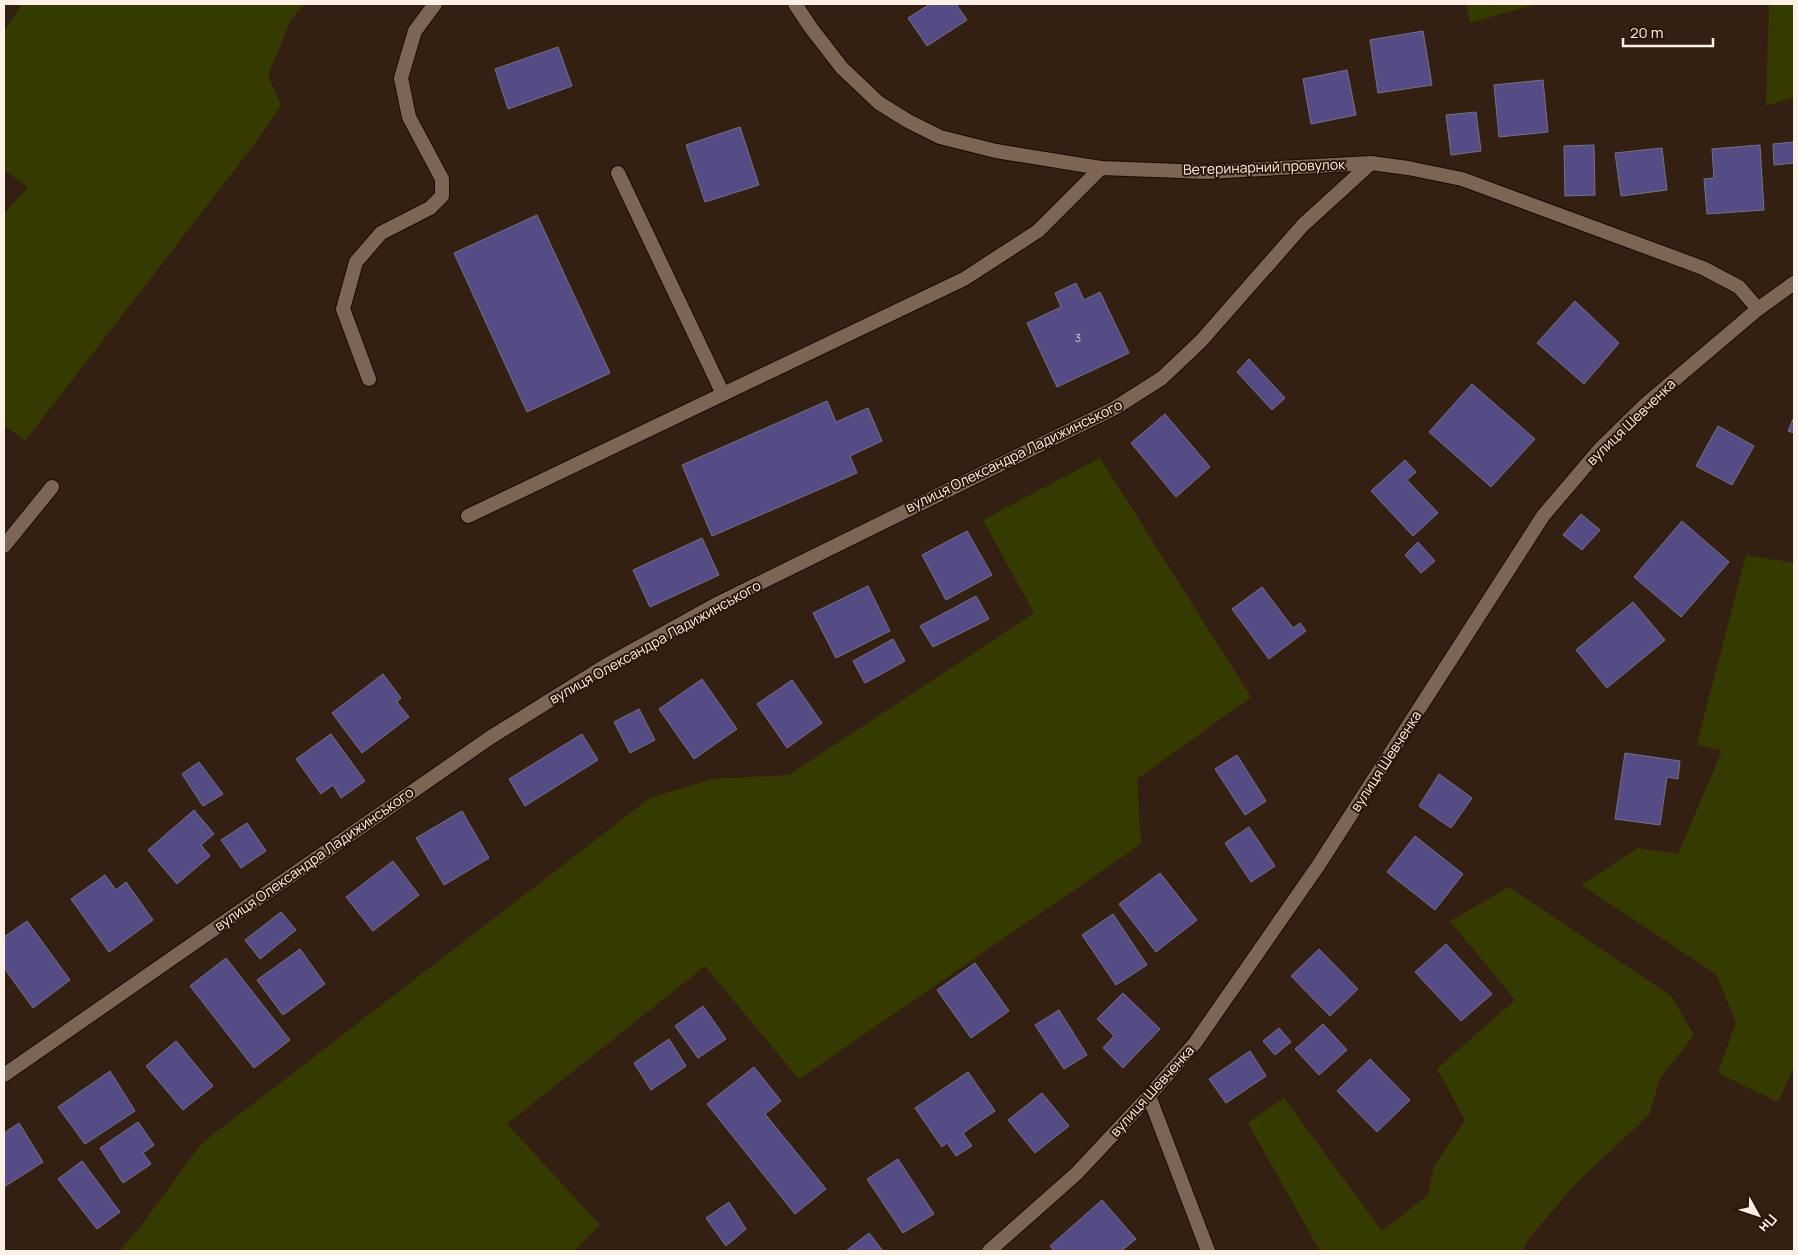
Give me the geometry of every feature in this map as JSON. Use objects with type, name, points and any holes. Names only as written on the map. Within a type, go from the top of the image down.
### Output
[{"type":"street","points":[[370,379],[344,309],[356,262],[382,233],[430,208],[442,196],[442,179],[409,117],[401,78],[415,31],[435,4]]},
{"type":"street","name":"Ветеринарний провулок","points":[[795,4],[842,68],[879,103],[908,121],[940,137],[986,148],[1101,168],[1207,172],[1371,163],[1462,179],[1704,268],[1739,287],[1758,310]]},
{"type":"street","name":"вулиця Олександра Ладижинського","points":[[4,1075],[491,737],[605,666],[719,602],[1115,408],[1162,378],[1201,341],[1303,225],[1371,163]]},
{"type":"street","points":[[468,516],[964,279],[1038,231],[1101,168]]},
{"type":"street","points":[[618,173],[723,394]]},
{"type":"street","name":"вулиця Шевченка","points":[[989,1251],[1077,1173],[1149,1096],[1195,1043],[1318,866],[1544,516],[1600,449],[1646,404],[1758,310],[1794,283]]},
{"type":"street","points":[[4,546],[52,487]]},
{"type":"street","points":[[1149,1096],[1208,1251]]},
{"type":"green space","points":[[22,4],[305,4],[291,19],[268,76],[281,105],[256,142],[25,441],[4,425],[4,214],[28,187],[4,170],[4,31]]},
{"type":"green space","points":[[1466,4],[1536,4],[1470,23]]},
{"type":"green space","points":[[1769,4],[1794,4],[1794,97],[1766,106]]},
{"type":"green space","points":[[1100,458],[1251,697],[1137,779],[1141,844],[799,1079],[705,966],[507,1124],[600,1225],[574,1251],[120,1251],[141,1226],[201,1144],[650,798],[712,779],[789,775],[1034,613],[983,520]]},
{"type":"green space","points":[[1746,555],[1794,563],[1794,1067],[1778,1102],[1718,1073],[1736,1022],[1716,974],[1581,885],[1638,848],[1678,854],[1722,751],[1697,744]]},
{"type":"green space","points":[[1509,887],[1671,996],[1694,1035],[1660,1078],[1649,1115],[1577,1182],[1527,1241],[1522,1251],[1320,1251],[1248,1123],[1284,1098],[1382,1231],[1428,1195],[1434,1166],[1465,1120],[1437,1069],[1515,1000],[1450,921]]},
{"type":"building","points":[[930,4],[956,4],[967,20],[927,46],[908,18]]},
{"type":"building","points":[[1423,31],[1432,85],[1378,93],[1370,40]]},
{"type":"building","points":[[558,47],[572,86],[508,109],[495,69]]},
{"type":"building","points":[[1347,70],[1356,115],[1311,124],[1303,79]]},
{"type":"building","points":[[1543,80],[1548,132],[1499,137],[1494,85]]},
{"type":"building","points":[[1476,112],[1481,151],[1451,155],[1446,115]]},
{"type":"building","points":[[740,127],[759,185],[705,202],[686,145]]},
{"type":"building","points":[[1794,142],[1794,163],[1774,165],[1773,144]]},
{"type":"building","points":[[1594,145],[1595,195],[1565,196],[1564,146]]},
{"type":"building","points":[[1760,145],[1764,210],[1707,214],[1704,179],[1714,178],[1712,149]]},
{"type":"building","points":[[1662,148],[1667,190],[1621,196],[1615,153]]},
{"type":"building","points":[[537,215],[610,373],[527,412],[454,253]]},
{"type":"building","points":[[1076,283],[1084,300],[1100,292],[1129,353],[1057,387],[1027,323],[1061,307],[1055,293]]},
{"type":"building","points":[[1575,301],[1619,343],[1584,384],[1537,343]]},
{"type":"building","points":[[1249,359],[1285,398],[1272,410],[1237,372]]},
{"type":"building","points":[[1472,384],[1535,439],[1491,487],[1429,432]]},
{"type":"building","points":[[827,401],[836,422],[868,408],[882,441],[850,456],[857,473],[712,536],[682,465]]},
{"type":"building","points":[[1165,414],[1210,467],[1176,497],[1131,443]]},
{"type":"building","points":[[1794,417],[1794,433],[1788,431]]},
{"type":"building","points":[[1718,426],[1754,446],[1732,485],[1696,466]]},
{"type":"building","points":[[1405,460],[1416,472],[1407,480],[1438,513],[1413,536],[1371,491]]},
{"type":"building","points":[[1581,514],[1600,530],[1582,550],[1563,535]]},
{"type":"building","points":[[1682,521],[1729,562],[1681,617],[1634,577]]},
{"type":"building","points":[[967,531],[992,575],[946,600],[922,555]]},
{"type":"building","points":[[702,538],[719,575],[650,607],[633,570]]},
{"type":"building","points":[[1418,542],[1435,561],[1421,573],[1405,555]]},
{"type":"building","points":[[868,586],[890,631],[836,658],[813,613]]},
{"type":"building","points":[[1262,587],[1293,628],[1300,623],[1306,631],[1269,659],[1232,609]]},
{"type":"building","points":[[976,596],[989,619],[933,647],[920,626]]},
{"type":"building","points":[[1633,602],[1665,640],[1607,688],[1576,650]]},
{"type":"building","points":[[893,639],[905,661],[865,683],[853,661]]},
{"type":"building","points":[[383,674],[401,698],[397,702],[409,717],[362,753],[332,713]]},
{"type":"building","points":[[702,679],[737,729],[694,759],[659,709]]},
{"type":"building","points":[[792,680],[822,723],[787,748],[757,704]]},
{"type":"building","points":[[639,709],[655,740],[630,753],[614,722]]},
{"type":"building","points":[[331,734],[365,781],[341,798],[333,785],[321,794],[296,759]]},
{"type":"building","points":[[582,734],[598,760],[525,806],[509,779]]},
{"type":"building","points":[[1625,753],[1680,761],[1678,779],[1667,777],[1660,825],[1615,819]]},
{"type":"building","points":[[1237,755],[1266,801],[1245,815],[1215,769]]},
{"type":"building","points":[[199,762],[223,794],[203,806],[182,774]]},
{"type":"building","points":[[1439,774],[1472,798],[1451,828],[1419,806]]},
{"type":"building","points":[[194,810],[214,834],[201,845],[210,856],[177,884],[148,850]]},
{"type":"building","points":[[462,811],[489,858],[444,885],[416,838]]},
{"type":"building","points":[[247,823],[266,851],[241,868],[221,840]]},
{"type":"building","points":[[1249,827],[1275,866],[1251,882],[1225,843]]},
{"type":"building","points":[[1415,836],[1463,874],[1435,910],[1387,872]]},
{"type":"building","points":[[393,861],[419,895],[373,931],[346,897]]},
{"type":"building","points":[[1160,873],[1197,920],[1156,952],[1119,904]]},
{"type":"building","points":[[105,875],[116,890],[126,882],[153,920],[109,952],[71,899]]},
{"type":"building","points":[[281,912],[296,930],[260,959],[245,940]]},
{"type":"building","points":[[1113,914],[1147,965],[1116,985],[1082,935]]},
{"type":"building","points":[[27,921],[70,980],[33,1008],[4,968],[4,937]]},
{"type":"building","points":[[1446,944],[1492,994],[1461,1021],[1415,972]]},
{"type":"building","points":[[300,949],[325,984],[283,1015],[257,980]]},
{"type":"building","points":[[1319,949],[1358,989],[1330,1016],[1291,976]]},
{"type":"building","points":[[226,958],[290,1040],[254,1068],[190,986]]},
{"type":"building","points":[[975,963],[1009,1011],[971,1038],[937,990]]},
{"type":"building","points":[[1123,993],[1160,1029],[1123,1068],[1103,1048],[1114,1036],[1097,1019]]},
{"type":"building","points":[[703,1006],[726,1039],[698,1058],[675,1026]]},
{"type":"building","points":[[1059,1010],[1087,1055],[1064,1069],[1035,1025]]},
{"type":"building","points":[[1323,1024],[1347,1050],[1319,1075],[1295,1049]]},
{"type":"building","points":[[1279,1028],[1291,1042],[1275,1055],[1263,1041]]},
{"type":"building","points":[[669,1039],[686,1066],[651,1090],[634,1063]]},
{"type":"building","points":[[176,1041],[213,1086],[183,1110],[146,1066]]},
{"type":"building","points":[[1250,1051],[1266,1076],[1226,1103],[1209,1079]]},
{"type":"building","points":[[1370,1059],[1410,1100],[1377,1132],[1337,1091]]},
{"type":"building","points":[[754,1067],[781,1101],[765,1114],[826,1189],[795,1214],[707,1104]]},
{"type":"building","points":[[110,1071],[135,1111],[85,1144],[58,1107]]},
{"type":"building","points":[[968,1072],[995,1111],[963,1133],[972,1146],[956,1156],[947,1143],[942,1147],[915,1108]]},
{"type":"building","points":[[1042,1093],[1069,1126],[1035,1153],[1008,1120]]},
{"type":"building","points":[[138,1122],[154,1145],[143,1153],[151,1164],[123,1183],[100,1148]]},
{"type":"building","points":[[19,1123],[43,1162],[4,1187],[4,1133]]},
{"type":"building","points":[[898,1159],[934,1214],[903,1233],[867,1179]]},
{"type":"building","points":[[82,1161],[120,1212],[97,1229],[58,1179]]},
{"type":"building","points":[[1102,1200],[1136,1239],[1121,1251],[1054,1251],[1050,1246]]},
{"type":"building","points":[[729,1202],[746,1229],[726,1246],[706,1218]]},
{"type":"building","points":[[869,1233],[883,1251],[847,1250]]}]
